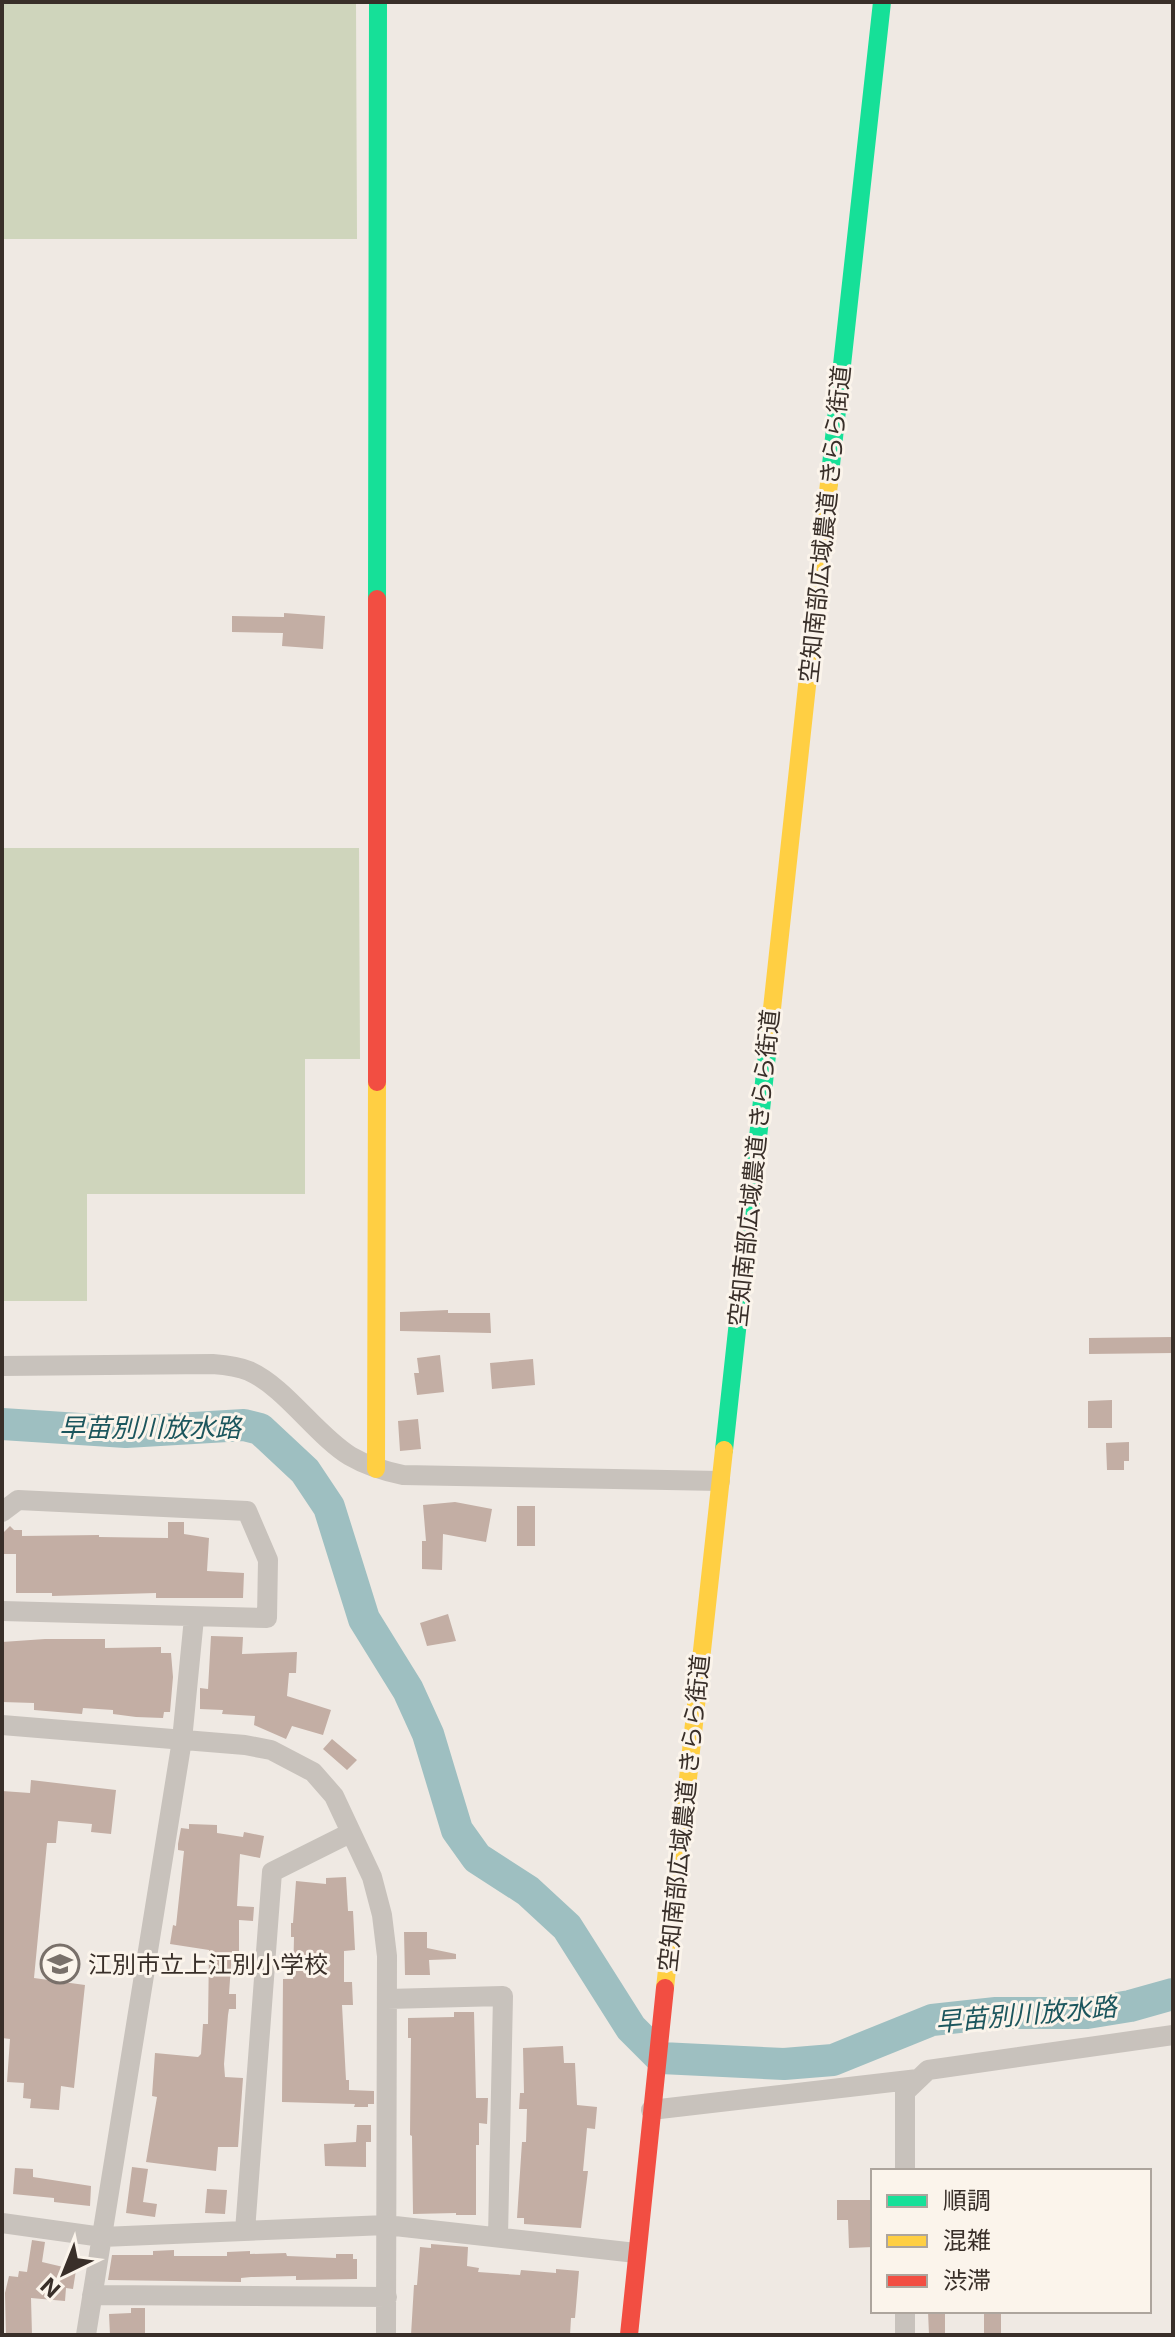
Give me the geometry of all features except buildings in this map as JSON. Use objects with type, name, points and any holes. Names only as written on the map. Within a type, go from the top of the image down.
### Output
[{"type":"street","points":[[376,1469],[378,2]]},
{"type":"street","name":"空知南部広域農道 きらら街道","points":[[629,2335],[882,2]]},
{"type":"street","points":[[2,1366],[233,1366],[259,1378],[348,1455],[376,1469],[403,1475],[720,1481]]},
{"type":"street","points":[[2,1512],[18,1500],[247,1511],[268,1560],[267,1618],[2,1611]]},
{"type":"street","points":[[86,2335],[182,1740],[194,1618]]},
{"type":"street","points":[[2,1725],[271,1750],[313,1772],[334,1796],[372,1877],[382,1915],[387,1956],[386,2335]]},
{"type":"street","points":[[245,2231],[272,1872],[350,1833]]},
{"type":"street","points":[[387,1999],[503,1996],[498,2237]]},
{"type":"street","points":[[905,2169],[905,2092],[928,2070],[1173,2035]]},
{"type":"street","points":[[651,2110],[918,2079]]},
{"type":"street","points":[[2,2223],[102,2237],[386,2225],[636,2253]]},
{"type":"street","points":[[92,2295],[387,2297]]},
{"type":"street","points":[[905,2313],[905,2335]]},
{"type":"green space","points":[[2,2],[356,2],[357,239],[2,239]]},
{"type":"green space","points":[[2,848],[359,848],[360,1059],[305,1059],[305,1194],[87,1194],[87,1301],[2,1301]]},
{"type":"waterway","name":"早苗別川放水路","points":[[2,1424],[126,1432],[244,1425],[260,1429],[305,1471],[329,1507],[364,1619],[408,1690],[428,1734],[457,1830],[477,1858],[528,1891],[567,1927],[631,2028],[661,2058],[784,2064],[833,2060],[932,2020],[996,2013],[1087,2013],[1130,2006],[1173,1994]]},
{"type":"traffic: fast","points":[[377,599],[378,2]]},
{"type":"traffic: fast","points":[[829,483],[882,2]]},
{"type":"traffic: fast","points":[[724,1450],[770,1027]]},
{"type":"traffic: slow","points":[[770,1027],[829,483]]},
{"type":"traffic: slow","points":[[376,1469],[377,1082]]},
{"type":"traffic: slow","points":[[665,1988],[724,1450]]},
{"type":"traffic: jam","points":[[377,599],[377,1082]]},
{"type":"traffic: jam","points":[[629,2335],[665,1988]]},
{"type":"place","name":"江別市立上江別小学校","points":[[60,1964]]}]
